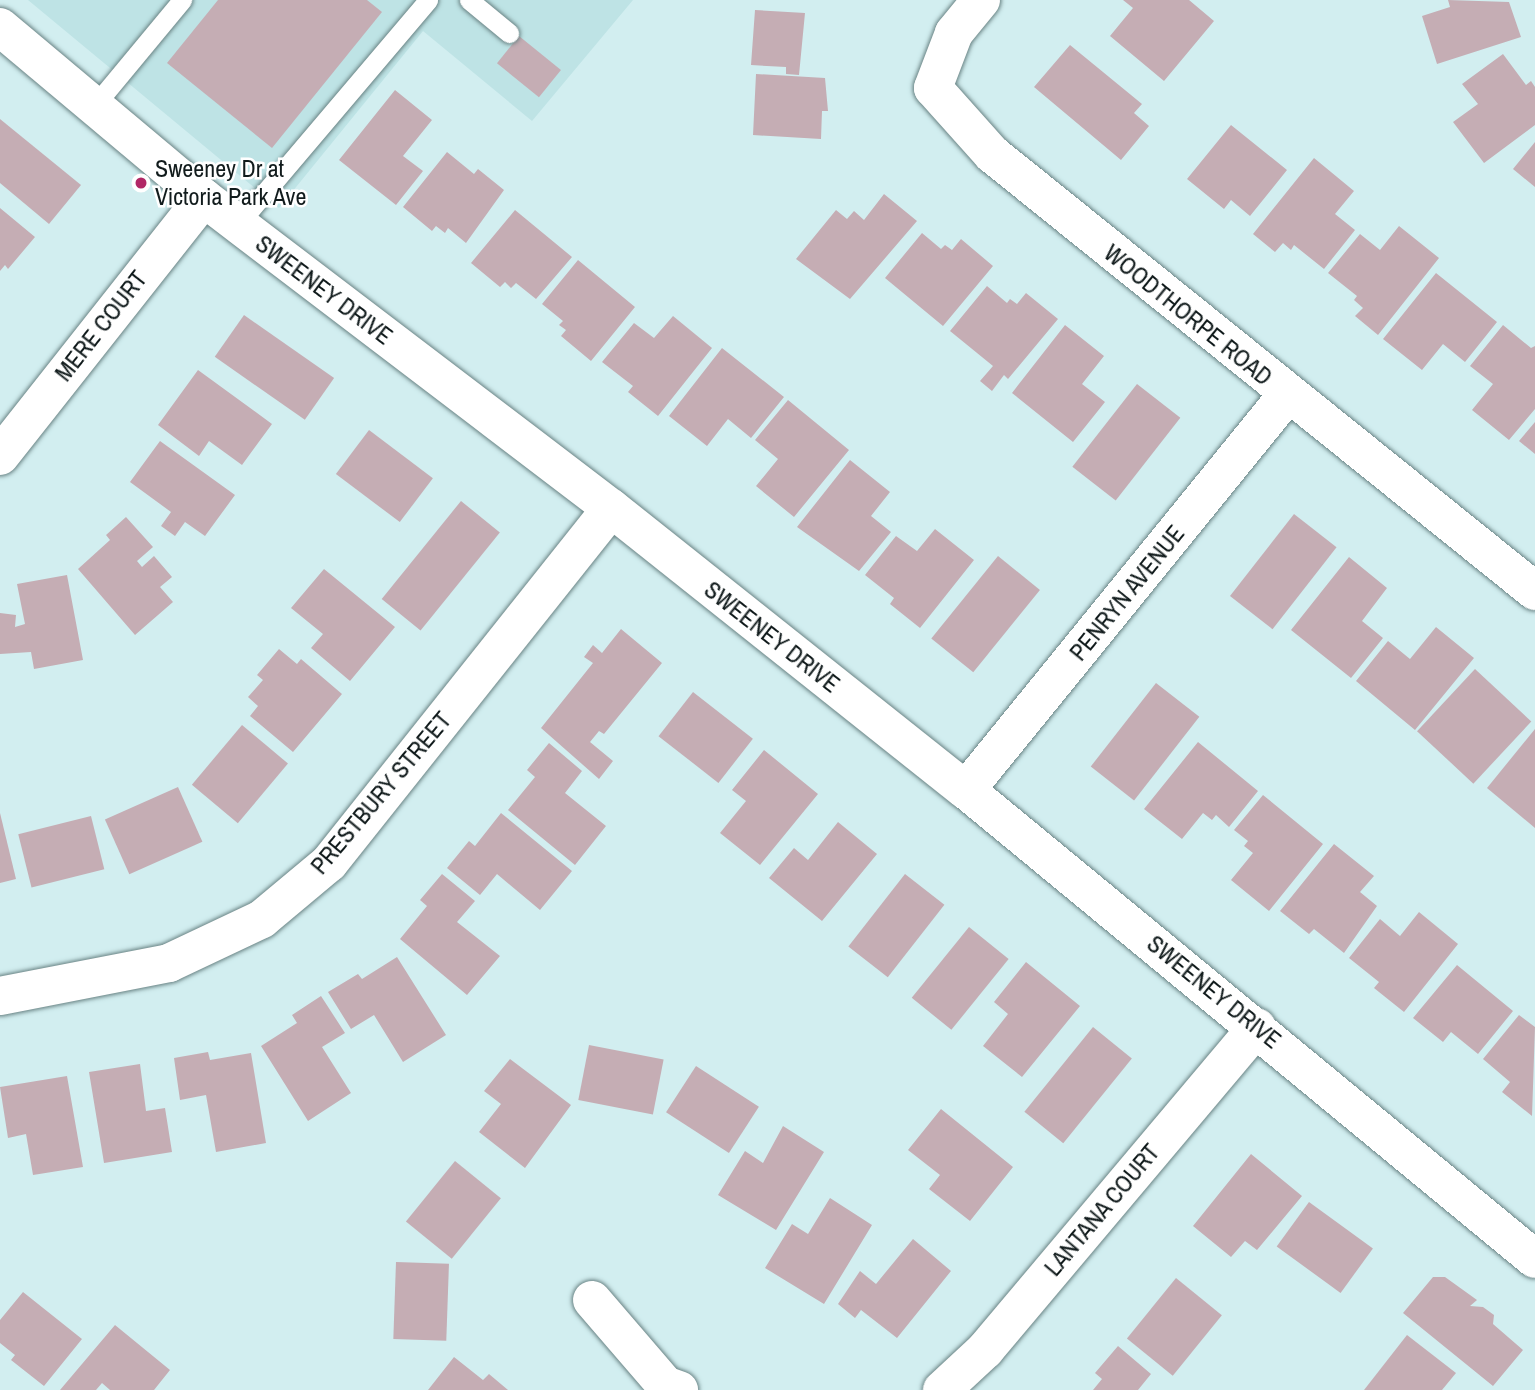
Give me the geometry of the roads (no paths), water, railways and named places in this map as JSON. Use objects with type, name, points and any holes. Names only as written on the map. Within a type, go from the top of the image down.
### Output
[{"type":"street","name":"WOODTHORPE ROAD","points":[[981,0],[954,33],[933,88],[992,154],[1287,395],[1535,591]]},
{"type":"street","name":"SWEENEY DRIVE","points":[[0,27],[204,198],[611,509],[966,790],[1257,1027],[1535,1259]]},
{"type":"street","name":"MERE COURT","points":[[0,456],[204,198]]},
{"type":"street","name":"PENRYN AVENUE","points":[[966,790],[1287,395]]},
{"type":"street","name":"PRESTBURY STREET","points":[[0,996],[169,963],[262,919],[329,863],[611,509]]},
{"type":"street","name":"LANTANA COURT","points":[[942,1390],[985,1350],[1257,1027]]},
{"type":"street","points":[[592,1300],[665,1385],[680,1390]]},
{"type":"lane","points":[[94,106],[182,0]]},
{"type":"lane","points":[[237,224],[428,0]]},
{"type":"lane","points":[[469,0],[509,33]]},
{"type":"place","name":"Sweeney Dr at Victoria Park Ave","points":[[141,183]]}]
